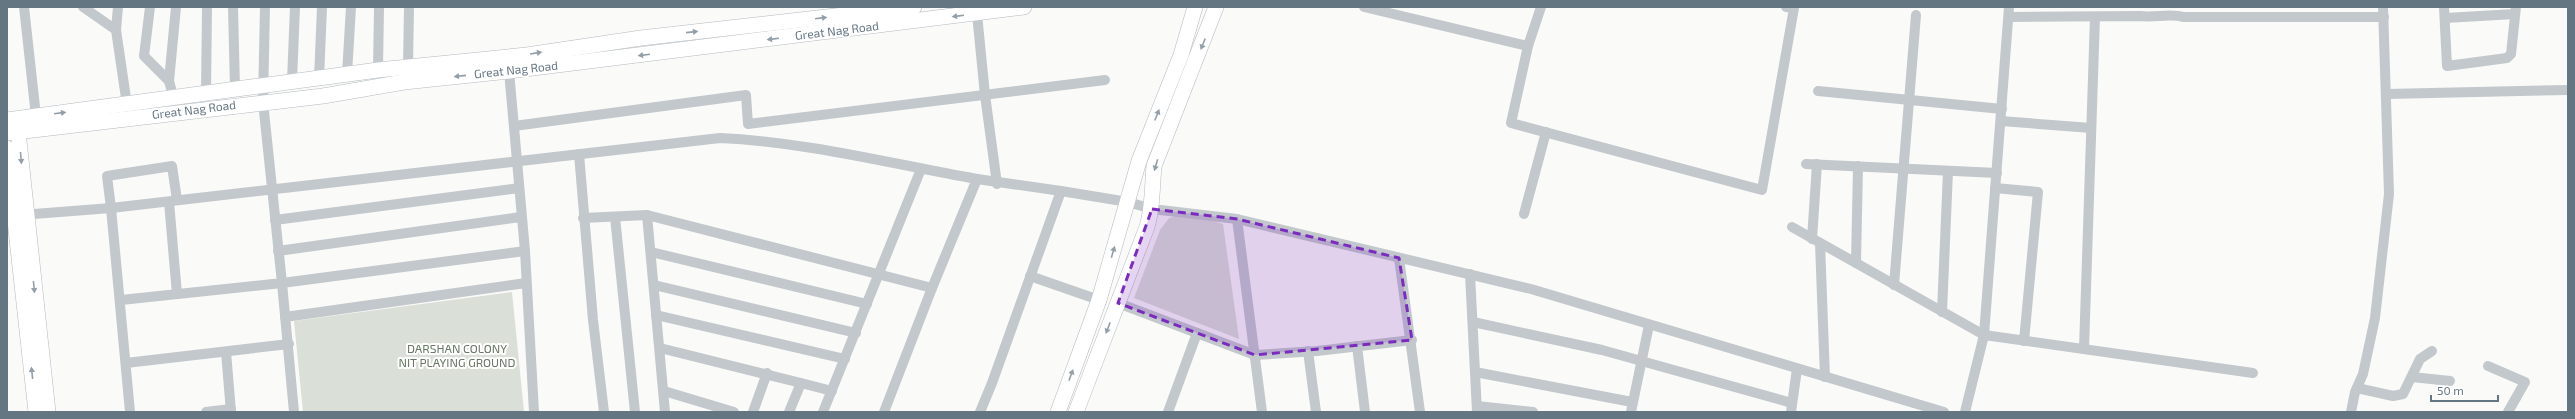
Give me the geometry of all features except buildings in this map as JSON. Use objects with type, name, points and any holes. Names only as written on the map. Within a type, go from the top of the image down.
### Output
[{"type":"main road","name":"Great Nag Road","points":[[12,126],[323,96],[509,64],[641,38],[914,7]]},
{"type":"main road","name":"Great Nag Road","points":[[12,126],[36,116],[174,99],[235,89],[378,70],[408,67],[509,64],[976,10],[1024,7]]},
{"type":"main road","points":[[1058,412],[1099,300],[1139,161],[1181,55],[1195,7]]},
{"type":"main road","points":[[1076,412],[1152,209],[1151,191],[1154,166],[1216,7]]},
{"type":"main road","points":[[12,126],[18,223],[36,412]]},
{"type":"main road","points":[[7,148],[48,412]]},
{"type":"street","points":[[24,7],[36,116]]},
{"type":"street","points":[[82,7],[116,30]]},
{"type":"street","points":[[118,7],[116,30],[127,105]]},
{"type":"street","points":[[150,7],[144,56],[169,81]]},
{"type":"street","points":[[174,99],[169,81],[176,7]]},
{"type":"street","points":[[206,94],[207,7]]},
{"type":"street","points":[[233,7],[235,89]]},
{"type":"street","points":[[265,7],[263,102],[289,344],[294,412]]},
{"type":"street","points":[[292,81],[295,7]]},
{"type":"street","points":[[319,79],[322,7]]},
{"type":"street","points":[[347,74],[352,7]]},
{"type":"street","points":[[378,70],[379,7]]},
{"type":"street","points":[[408,67],[409,7]]},
{"type":"street","points":[[1364,7],[1528,46]]},
{"type":"street","points":[[1541,7],[1528,46],[1511,123],[1762,190],[1794,8],[1786,7]]},
{"type":"street","points":[[2444,7],[2447,66],[2507,58],[2511,54],[2515,11],[2445,18]]},
{"type":"street","points":[[976,10],[985,95],[997,184]]},
{"type":"street","points":[[1965,412],[1984,336],[2009,12],[2050,12],[2095,17],[2140,16],[2154,18],[2177,15],[2183,17],[2384,12],[2389,194],[2375,318],[2363,374],[2357,388],[2351,412]]},
{"type":"street","points":[[1894,285],[1902,168],[1916,15]]},
{"type":"street","points":[[2084,349],[2095,17]]},
{"type":"street","points":[[509,64],[524,251],[534,412]]},
{"type":"street","points":[[748,124],[1105,80]]},
{"type":"street","points":[[2387,94],[2568,90]]},
{"type":"street","points":[[1818,91],[2002,109]]},
{"type":"street","points":[[514,126],[746,96],[748,139]]},
{"type":"street","points":[[2001,121],[2091,128]]},
{"type":"street","points":[[1524,214],[1546,132]]},
{"type":"street","points":[[18,223],[111,208],[272,188],[720,138],[748,139],[856,156],[997,184],[1061,191],[1128,202],[1152,209],[1237,219],[1531,289],[1944,412]]},
{"type":"street","points":[[578,154],[603,412]]},
{"type":"street","points":[[1806,164],[1997,173]]},
{"type":"street","points":[[1817,164],[1816,241],[1825,377]]},
{"type":"street","points":[[130,412],[121,300],[107,176],[172,166],[177,294]]},
{"type":"street","points":[[1856,263],[1858,166]]},
{"type":"street","points":[[823,412],[880,274],[921,169]]},
{"type":"street","points":[[1942,312],[1948,170]]},
{"type":"street","points":[[884,412],[932,288],[977,180]]},
{"type":"street","points":[[275,220],[519,188]]},
{"type":"street","points":[[1995,188],[2038,192],[2024,341]]},
{"type":"street","points":[[980,412],[1061,191]]},
{"type":"street","points":[[583,218],[647,216],[932,288]]},
{"type":"street","points":[[647,216],[665,412]]},
{"type":"street","points":[[278,251],[521,217]]},
{"type":"street","points":[[615,217],[635,412]]},
{"type":"street","points":[[1237,219],[1262,412]]},
{"type":"street","points":[[1792,227],[1984,336],[2253,373]]},
{"type":"street","points":[[121,300],[282,283],[524,251]]},
{"type":"street","points":[[651,252],[867,304]]},
{"type":"street","points":[[1399,258],[1412,340],[1420,412]]},
{"type":"street","points":[[1470,274],[1477,409],[1534,412]]},
{"type":"street","points":[[1030,276],[1099,300]]},
{"type":"street","points":[[285,317],[526,283]]},
{"type":"street","points":[[654,285],[856,333]]},
{"type":"street","points":[[1118,303],[1255,354],[1308,351],[1412,340]]},
{"type":"street","points":[[656,315],[845,359]]},
{"type":"street","points":[[1473,322],[1641,360],[1791,408],[1797,369]]},
{"type":"street","points":[[1475,372],[1631,407],[1649,325]]},
{"type":"street","points":[[1168,412],[1197,332]]},
{"type":"street","points":[[126,363],[289,344]]},
{"type":"street","points":[[1356,346],[1365,412]]},
{"type":"street","points":[[660,348],[767,373],[832,391]]},
{"type":"street","points":[[1308,351],[1316,412]]},
{"type":"street","points":[[2357,388],[2397,396],[2407,390],[2420,359],[2432,351]]},
{"type":"street","points":[[206,412],[231,410],[226,352]]},
{"type":"street","points":[[2488,366],[2525,382],[2508,412]]},
{"type":"street","points":[[753,412],[767,373]]},
{"type":"street","points":[[2412,377],[2450,381]]},
{"type":"street","points":[[789,412],[801,383]]},
{"type":"street","points":[[664,391],[734,412]]},
{"type":"highlighted area","points":[[1152,209],[1237,219],[1399,258],[1412,340],[1255,355],[1118,303]]},
{"type":"green space","points":[[1188,213],[1223,224],[1239,339],[1134,298],[1160,230],[1169,218]]},
{"type":"green space","name":"DARSHAN COLONY NIT PLAYING GROUND","points":[[512,292],[524,412],[303,412],[294,321]]}]
